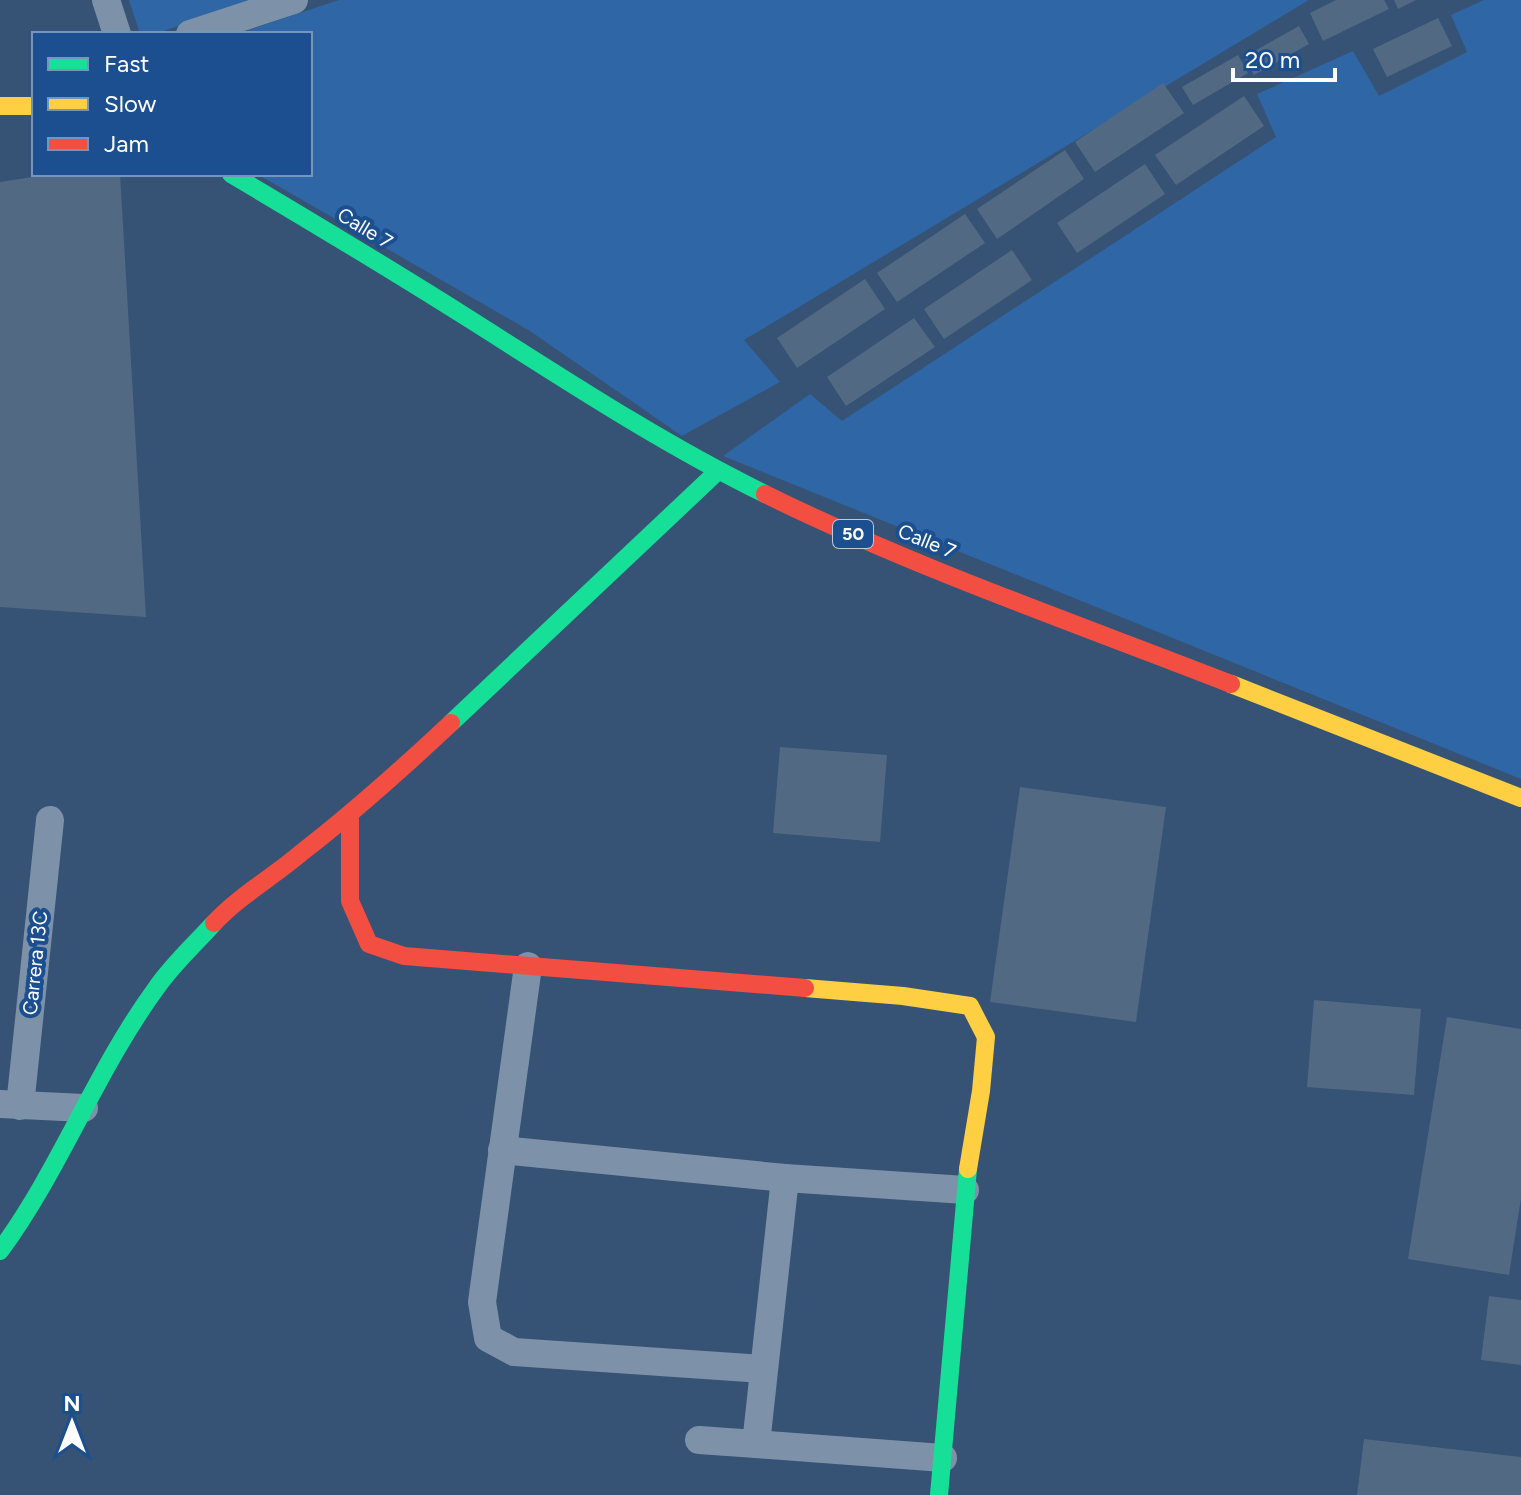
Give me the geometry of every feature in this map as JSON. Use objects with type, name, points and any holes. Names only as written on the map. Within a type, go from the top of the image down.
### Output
[{"type":"main road","points":[[0,106],[32,106]]},
{"type":"main road","name":"Calle 7","points":[[234,176],[367,254],[599,401],[718,471],[809,516],[959,578],[1521,798]]},
{"type":"main road","points":[[0,1251],[25,1217],[84,1108],[157,986],[228,908],[282,869],[390,780],[718,471]]},
{"type":"main road","points":[[350,814],[350,901],[369,944],[404,956],[903,996],[970,1006],[986,1037],[965,1190],[939,1495]]},
{"type":"street","points":[[106,0],[116,32]]},
{"type":"street","points":[[196,32],[294,0]]},
{"type":"street","name":"Carrera 13C","points":[[10,1105],[50,820]]},
{"type":"street","points":[[528,966],[482,1302],[488,1338],[514,1352],[763,1369]]},
{"type":"street","points":[[10,1105],[84,1108]]},
{"type":"street","points":[[502,1150],[785,1178],[965,1190]]},
{"type":"street","points":[[756,1444],[785,1178]]},
{"type":"street","points":[[699,1440],[943,1458]]},
{"type":"shaded area","points":[[129,0],[254,0],[161,32],[139,32]]},
{"type":"shaded area","points":[[339,0],[1309,0],[744,340],[780,382],[682,436],[530,331],[260,176],[312,176],[312,32],[243,32]]},
{"type":"shaded area","points":[[1484,0],[1521,0],[1521,779],[723,456],[810,394],[842,421],[1276,137],[1257,94],[1353,51],[1379,96],[1467,52],[1451,15]]},
{"type":"building","points":[[1336,0],[1384,0],[1389,9],[1323,41],[1310,13]]},
{"type":"building","points":[[1394,0],[1416,0],[1398,9]]},
{"type":"building","points":[[1438,18],[1452,46],[1387,77],[1373,49]]},
{"type":"building","points":[[1299,26],[1309,44],[1254,75],[1244,57]]},
{"type":"building","points":[[1238,55],[1248,73],[1193,105],[1182,87]]},
{"type":"building","points":[[1163,83],[1184,113],[1095,172],[1075,142]]},
{"type":"building","points":[[1244,96],[1264,126],[1176,185],[1155,155]]},
{"type":"building","points":[[1065,150],[1084,179],[997,239],[977,209]]},
{"type":"building","points":[[1145,164],[1165,194],[1077,253],[1057,223]]},
{"type":"building","points":[[38,176],[120,176],[146,617],[0,607],[0,182]]},
{"type":"building","points":[[965,214],[985,243],[897,302],[877,273]]},
{"type":"building","points":[[1012,250],[1032,280],[944,339],[924,309]]},
{"type":"building","points":[[865,279],[885,309],[797,368],[777,338]]},
{"type":"building","points":[[914,318],[935,347],[846,406],[827,377]]},
{"type":"building","points":[[780,747],[887,755],[880,842],[773,833]]},
{"type":"building","points":[[1020,787],[1166,807],[1136,1022],[990,1002]]},
{"type":"building","points":[[1314,1000],[1421,1009],[1414,1095],[1307,1087]]},
{"type":"building","points":[[1447,1017],[1521,1029],[1521,1198],[1509,1275],[1408,1259]]},
{"type":"building","points":[[1489,1296],[1521,1300],[1521,1365],[1481,1360]]},
{"type":"building","points":[[1364,1439],[1521,1457],[1521,1495],[1357,1495]]},
{"type":"traffic: fast","points":[[234,176],[616,411],[765,494]]},
{"type":"traffic: fast","points":[[451,723],[718,471]]},
{"type":"traffic: fast","points":[[0,1251],[42,1186],[135,1019],[170,970],[214,923]]},
{"type":"traffic: fast","points":[[939,1495],[968,1169]]},
{"type":"traffic: slow","points":[[0,106],[32,106]]},
{"type":"traffic: slow","points":[[1231,684],[1521,798]]},
{"type":"traffic: slow","points":[[805,988],[903,996],[970,1006],[986,1037],[968,1169]]},
{"type":"traffic: jam","points":[[765,494],[937,571],[1231,684]]},
{"type":"traffic: jam","points":[[214,923],[359,806],[451,723]]},
{"type":"traffic: jam","points":[[350,814],[350,901],[369,944],[404,956],[805,988]]}]
